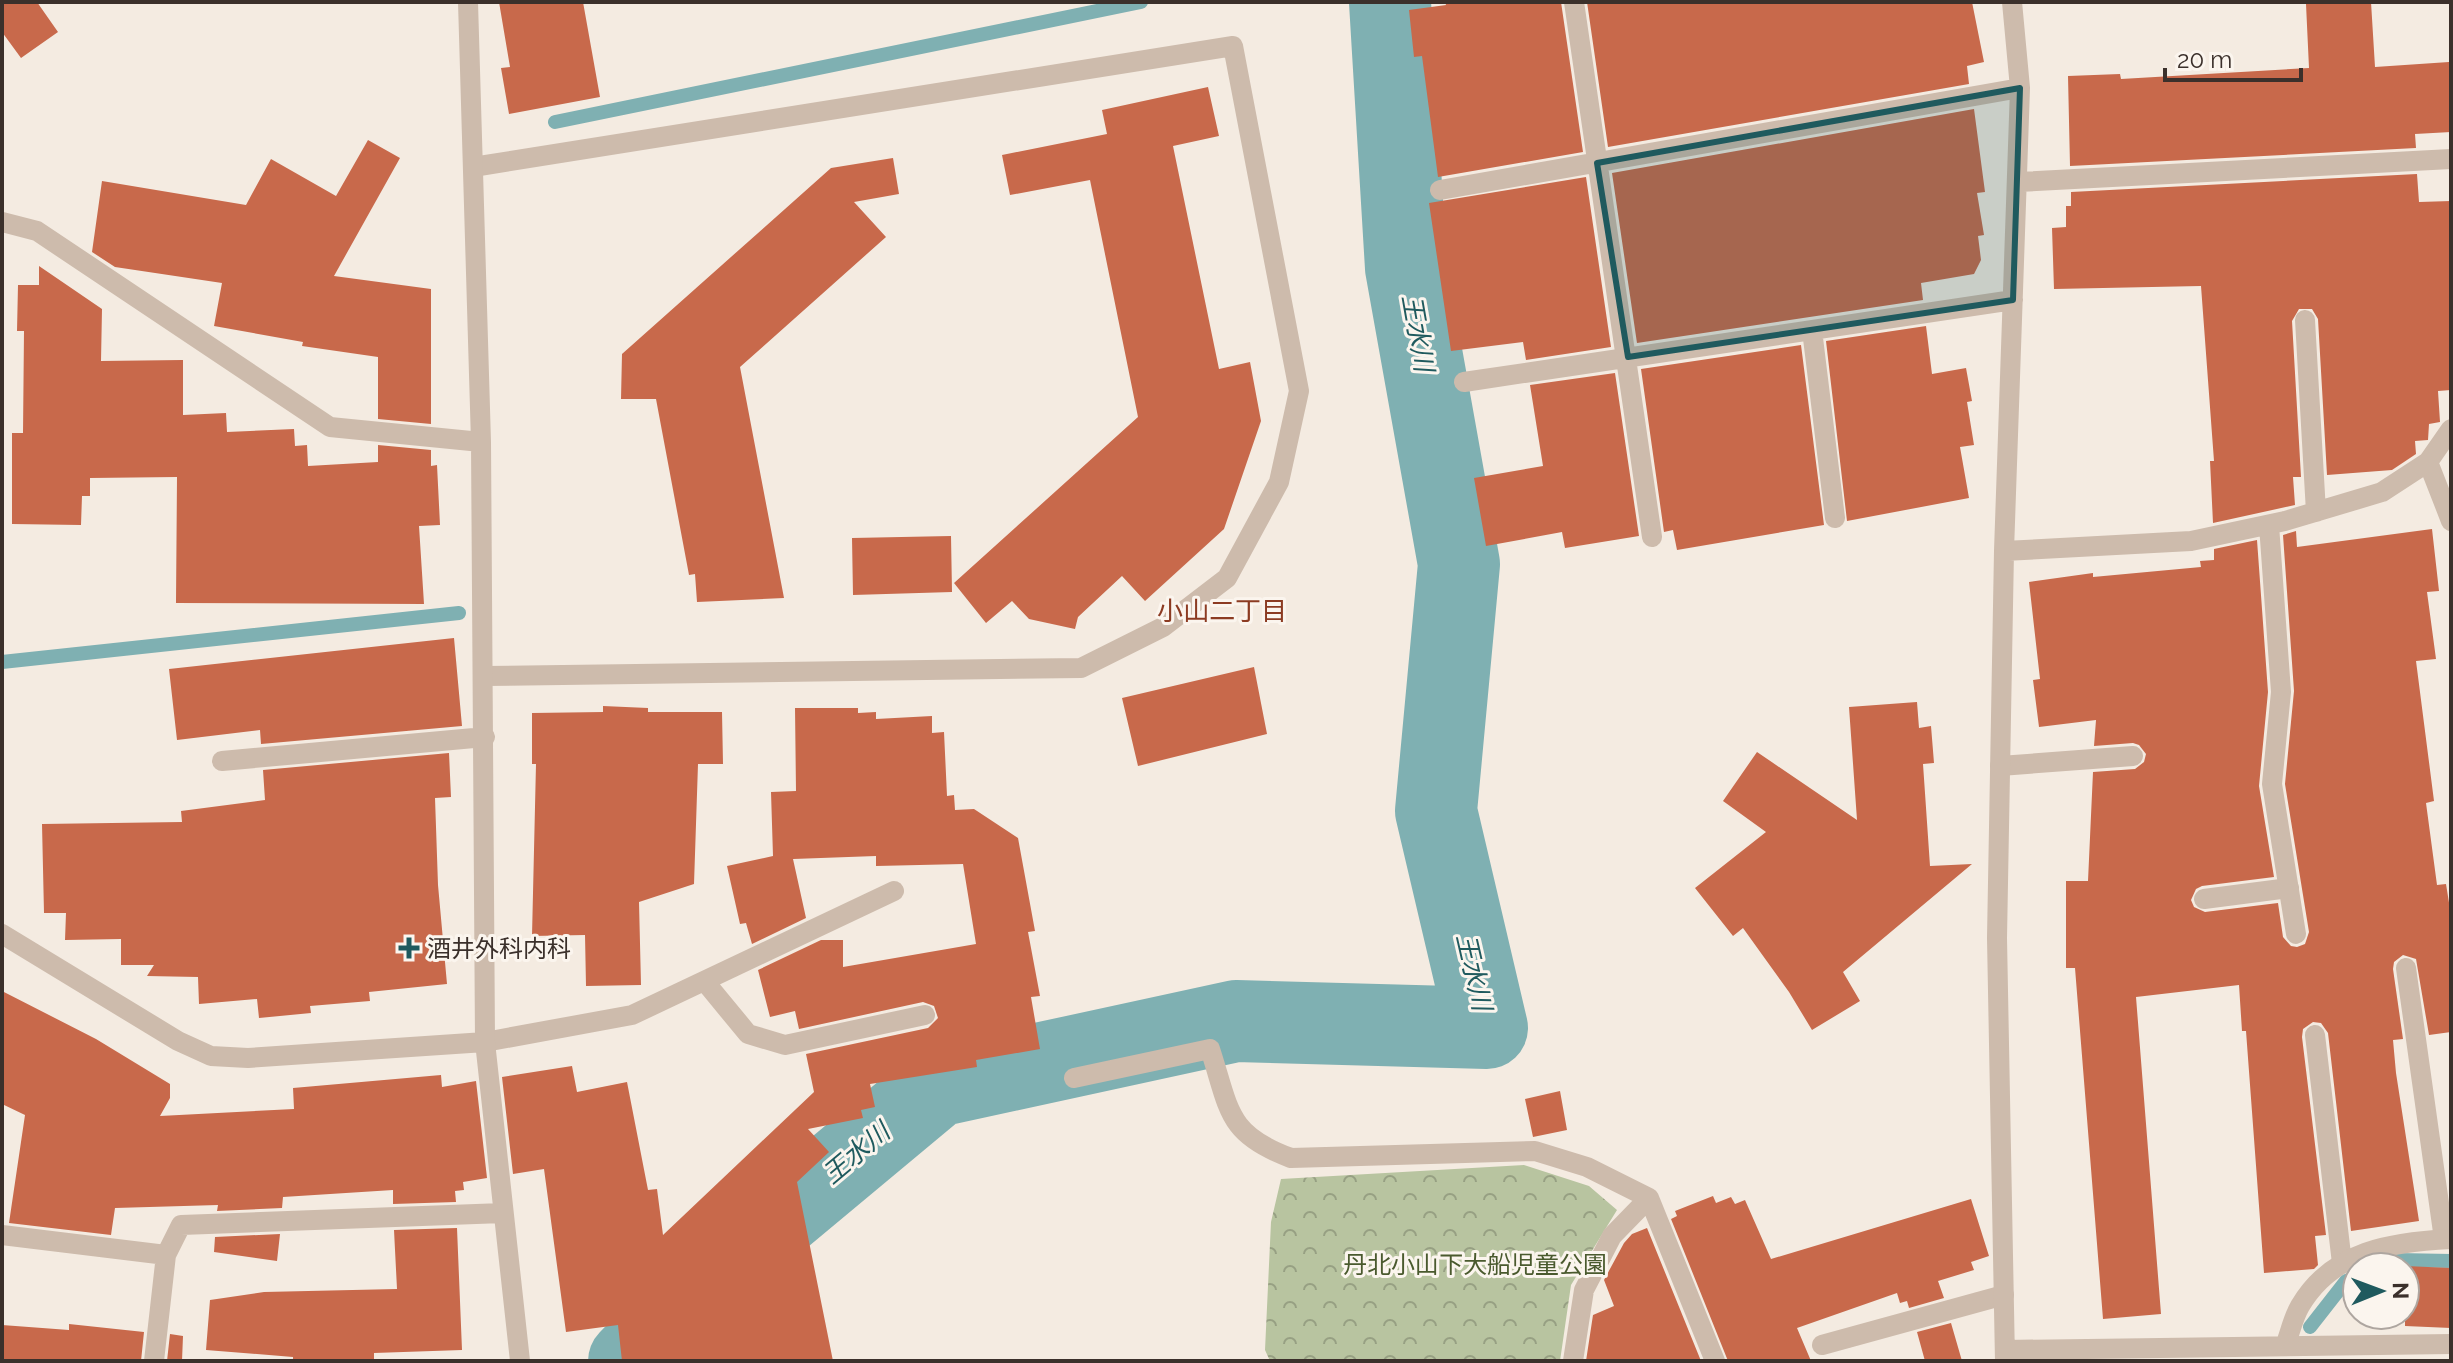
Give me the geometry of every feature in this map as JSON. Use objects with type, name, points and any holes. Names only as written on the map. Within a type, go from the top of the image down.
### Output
[{"type":"street","points":[[468,2],[481,442],[485,1042],[520,1361]]},
{"type":"street","points":[[1574,2],[1652,537]]},
{"type":"street","points":[[2012,2],[2020,88],[2004,551],[1997,938],[2005,1356],[2122,1355],[2285,1346],[2451,1344]]},
{"type":"street","points":[[473,167],[1233,46],[1299,391],[1279,482],[1227,578],[1163,627],[1081,668],[484,676]]},
{"type":"street","points":[[1440,190],[2020,88]]},
{"type":"street","points":[[2018,182],[2451,159]]},
{"type":"street","points":[[2,222],[37,231],[330,427],[481,442]]},
{"type":"street","points":[[1464,382],[2013,300]]},
{"type":"street","points":[[2305,320],[2316,512]]},
{"type":"street","points":[[1812,330],[1835,518]]},
{"type":"street","points":[[2004,551],[2191,541],[2269,525],[2382,492],[2428,462],[2451,429]]},
{"type":"street","points":[[2428,462],[2449,510]]},
{"type":"street","points":[[2269,525],[2281,692],[2272,784],[2296,934]]},
{"type":"street","points":[[222,761],[485,737]]},
{"type":"street","points":[[2000,766],[2133,756]]},
{"type":"street","points":[[2204,899],[2289,888]]},
{"type":"street","points":[[2,934],[178,1041],[211,1056],[248,1058],[485,1042],[632,1015],[706,983],[894,891]]},
{"type":"street","points":[[2364,1251],[2405,1241],[2447,1239],[2406,968]]},
{"type":"street","points":[[706,983],[748,1034],[785,1045],[925,1015]]},
{"type":"street","points":[[2315,1035],[2341,1255]]},
{"type":"street","points":[[1074,1078],[1210,1049],[1234,1124],[1259,1146],[1291,1158],[1535,1151],[1587,1167],[1649,1198],[1715,1361]]},
{"type":"street","points":[[1573,1361],[1584,1290],[1612,1236],[1649,1198]]},
{"type":"street","points":[[154,1361],[166,1255],[181,1225],[503,1213]]},
{"type":"street","points":[[2,1235],[166,1255]]},
{"type":"street","points":[[2285,1346],[2300,1305],[2341,1264]]},
{"type":"street","points":[[1822,1345],[2004,1295]]},
{"type":"highlighted area","points":[[2020,88],[2013,300],[1628,357],[1597,163]]},
{"type":"green space","name":"丹北小山下大船児童公園","points":[[1524,1165],[1589,1186],[1617,1210],[1571,1285],[1560,1361],[1270,1361],[1265,1350],[1271,1222],[1281,1179]]},
{"type":"building","points":[[2,2],[37,2],[58,32],[21,58],[2,32]]},
{"type":"building","points":[[499,2],[583,2],[600,97],[509,114],[501,68],[510,67]]},
{"type":"building","points":[[1445,2],[1561,2],[1583,152],[1438,177],[1422,56],[1414,57],[1409,10],[1446,5]]},
{"type":"building","points":[[1587,2],[1972,2],[1984,62],[1967,66],[1969,84],[1608,147]]},
{"type":"building","points":[[2371,2],[2375,67],[2449,62],[2451,132],[2415,134],[2416,148],[2070,166],[2068,76],[2120,74],[2121,79],[2309,68],[2306,4]]},
{"type":"building","points":[[1208,87],[1219,136],[1173,146],[1219,369],[1250,362],[1261,421],[1224,529],[1145,601],[1122,576],[1078,617],[1075,629],[1029,619],[1012,601],[986,623],[954,583],[1138,417],[1090,180],[1010,195],[1002,155],[1107,134],[1102,110]]},
{"type":"building","points":[[1974,109],[1985,192],[1977,193],[1984,235],[1978,236],[1981,260],[1974,274],[1921,283],[1923,300],[1637,343],[1612,173]]},
{"type":"building","points":[[368,140],[400,158],[334,276],[431,289],[431,424],[378,419],[378,357],[302,346],[303,342],[214,326],[222,283],[115,267],[92,252],[102,181],[246,205],[271,159],[336,196]]},
{"type":"building","points":[[893,158],[899,194],[854,202],[886,237],[740,367],[784,598],[697,602],[695,574],[689,575],[656,399],[621,399],[622,354],[831,168]]},
{"type":"building","points":[[2417,174],[2419,202],[2451,201],[2451,390],[2438,391],[2440,422],[2429,424],[2428,440],[2415,441],[2416,454],[2392,470],[2327,475],[2318,319],[2312,309],[2299,309],[2292,321],[2301,477],[2293,477],[2295,505],[2213,523],[2210,461],[2214,461],[2201,286],[2054,289],[2052,228],[2066,227],[2066,206],[2071,206],[2071,192]]},
{"type":"building","points":[[1586,177],[1611,347],[1526,360],[1523,342],[1451,351],[1429,203]]},
{"type":"building","points":[[39,266],[102,309],[101,361],[183,360],[183,415],[226,413],[227,432],[294,429],[295,446],[307,445],[308,466],[378,462],[378,445],[431,450],[431,466],[437,465],[440,525],[419,526],[424,604],[176,603],[177,477],[90,478],[90,496],[82,496],[81,525],[12,524],[12,433],[23,433],[24,331],[17,331],[18,285],[39,285]]},
{"type":"building","points":[[1926,326],[1932,374],[1966,368],[1972,401],[1967,402],[1974,445],[1960,447],[1969,498],[1847,521],[1826,341]]},
{"type":"building","points":[[1801,345],[1824,525],[1677,550],[1673,530],[1664,532],[1641,369]]},
{"type":"building","points":[[1615,373],[1639,536],[1565,548],[1562,532],[1486,546],[1474,478],[1543,466],[1530,385]]},
{"type":"building","points":[[2432,529],[2439,591],[2427,592],[2436,659],[2416,661],[2434,801],[2426,803],[2437,885],[2446,884],[2451,915],[2451,1032],[2429,1035],[2416,959],[2403,955],[2394,962],[2393,969],[2403,1039],[2393,1040],[2396,1073],[2419,1221],[2351,1231],[2328,1033],[2321,1023],[2313,1022],[2303,1029],[2302,1037],[2326,1235],[2315,1236],[2318,1265],[2314,1269],[2264,1273],[2246,1031],[2242,1031],[2239,985],[2136,997],[2161,1314],[2103,1319],[2075,968],[2066,968],[2066,881],[2088,881],[2093,772],[2135,769],[2144,762],[2146,754],[2133,743],[2094,746],[2096,720],[2039,727],[2033,680],[2040,679],[2029,582],[2093,573],[2093,577],[2201,567],[2200,561],[2214,560],[2214,549],[2257,540],[2268,692],[2259,786],[2274,877],[2202,886],[2196,889],[2191,900],[2194,907],[2205,912],[2278,903],[2283,937],[2291,946],[2297,947],[2305,944],[2309,932],[2285,784],[2294,691],[2283,535],[2296,531],[2297,547]]},
{"type":"building","points":[[951,536],[952,592],[853,595],[852,538]]},
{"type":"building","points":[[454,638],[462,726],[261,744],[260,730],[177,740],[169,669]]},
{"type":"building","points":[[1254,667],[1267,734],[1138,766],[1122,698]]},
{"type":"building","points":[[1917,702],[1919,728],[1931,726],[1934,763],[1923,764],[1930,866],[1972,864],[1843,972],[1860,1001],[1812,1030],[1743,928],[1733,936],[1695,888],[1766,832],[1723,801],[1757,752],[1857,820],[1849,707]]},
{"type":"building","points":[[603,706],[648,708],[648,712],[722,712],[723,764],[698,764],[694,884],[639,902],[641,985],[586,986],[585,935],[532,936],[536,764],[532,764],[532,713],[603,712]]},
{"type":"building","points":[[795,708],[858,708],[858,713],[876,712],[876,719],[932,716],[932,733],[944,732],[947,796],[954,795],[955,810],[974,809],[1018,838],[1035,931],[1028,932],[1040,996],[1031,997],[1040,1049],[976,1060],[977,1067],[870,1084],[875,1107],[861,1110],[863,1118],[808,1129],[829,1152],[797,1182],[833,1361],[622,1361],[618,1325],[566,1332],[544,1169],[513,1174],[502,1077],[572,1066],[577,1092],[627,1082],[648,1190],[657,1189],[663,1235],[814,1092],[806,1054],[928,1028],[938,1018],[934,1006],[923,1002],[799,1029],[795,1011],[770,1017],[758,970],[821,940],[843,940],[843,967],[976,944],[963,864],[876,866],[876,856],[793,859],[806,918],[752,944],[746,923],[740,924],[727,866],[773,856],[771,792],[796,791]]},
{"type":"building","points":[[449,753],[451,797],[435,798],[438,885],[447,984],[369,992],[370,1001],[310,1006],[311,1013],[259,1018],[257,999],[199,1004],[198,977],[147,976],[154,965],[121,965],[121,939],[65,940],[66,913],[44,913],[42,824],[182,822],[181,811],[265,800],[263,770]]},
{"type":"building","points":[[2,991],[96,1039],[170,1084],[170,1098],[160,1116],[294,1109],[293,1088],[441,1075],[442,1087],[476,1081],[487,1178],[463,1182],[464,1190],[455,1191],[456,1202],[393,1204],[393,1190],[283,1197],[282,1208],[217,1211],[218,1205],[115,1208],[111,1235],[9,1223],[25,1115],[2,1104]]},
{"type":"building","points":[[1560,1091],[1567,1130],[1533,1137],[1525,1099]]},
{"type":"building","points":[[1713,1196],[1716,1203],[1731,1197],[1735,1204],[1745,1200],[1771,1259],[1971,1199],[1989,1256],[1971,1262],[1974,1270],[1938,1281],[1944,1298],[1909,1308],[1907,1301],[1900,1303],[1897,1293],[1797,1328],[1811,1361],[1728,1361],[1671,1219],[1677,1216],[1675,1211]]},
{"type":"building","points":[[457,1228],[462,1350],[374,1353],[374,1361],[293,1361],[293,1357],[206,1350],[210,1300],[264,1292],[397,1289],[394,1230]]},
{"type":"building","points":[[1647,1228],[1701,1361],[1586,1361],[1593,1315],[1614,1306],[1604,1280],[1624,1243],[1632,1234]]},
{"type":"building","points":[[280,1234],[277,1261],[214,1252],[215,1237]]},
{"type":"building","points":[[2421,1267],[2451,1268],[2451,1328],[2421,1327]]},
{"type":"building","points":[[1951,1323],[1962,1361],[1925,1361],[1917,1332]]},
{"type":"building","points":[[69,1324],[144,1332],[141,1361],[2,1361],[2,1325],[69,1330]]},
{"type":"building","points":[[170,1334],[183,1336],[182,1361],[167,1361]]},
{"type":"waterway","points":[[555,122],[1141,2]]},
{"type":"waterway","name":"王水川","points":[[629,1361],[721,1266],[937,1086],[1236,1021],[1487,1028],[1436,811],[1459,564],[1406,268],[1390,2]]},
{"type":"waterway","points":[[2,662],[459,613]]},
{"type":"waterway","points":[[2421,1260],[2451,1261]]},
{"type":"waterway","points":[[2310,1327],[2341,1287]]},
{"type":"place","name":"酒井外科内科","points":[[409,948]]},
{"type":"district","name":"小山二丁目","points":[[1222,611]]}]
